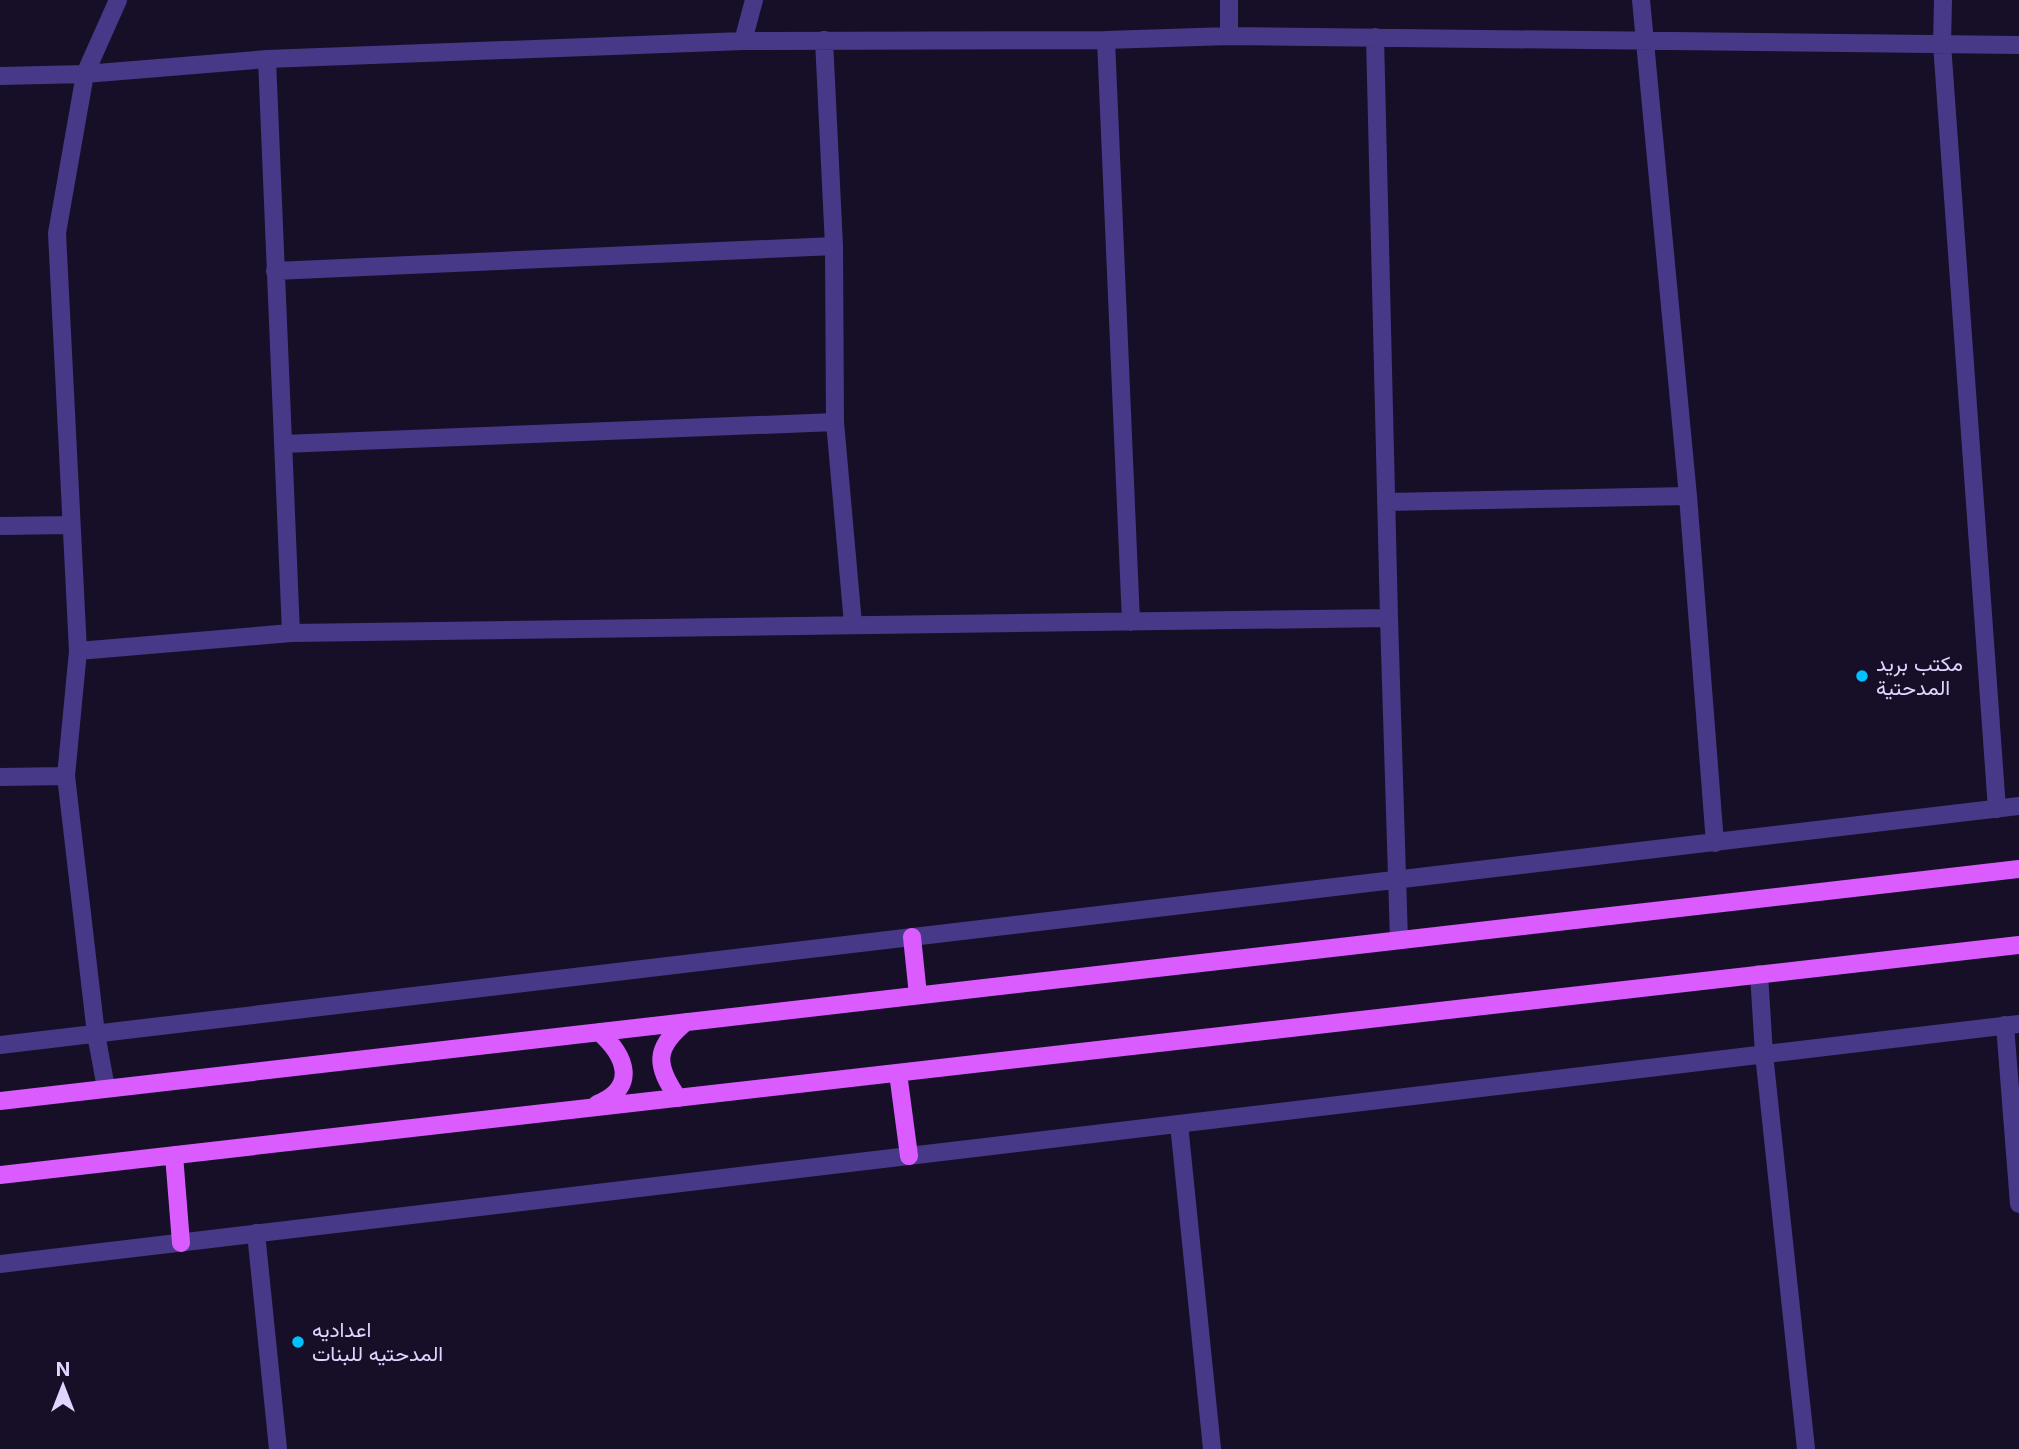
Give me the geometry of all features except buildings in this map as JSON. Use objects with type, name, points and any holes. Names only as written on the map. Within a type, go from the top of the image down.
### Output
[{"type":"main road","points":[[0,1101],[2019,869]]},
{"type":"main road","points":[[912,937],[918,995]]},
{"type":"main road","points":[[0,1175],[2019,945]]},
{"type":"main road","points":[[678,1098],[665,1080],[660,1064],[662,1047],[671,1033],[686,1022]]},
{"type":"main road","points":[[588,1108],[603,1102],[617,1091],[624,1076],[623,1059],[614,1045],[599,1032]]},
{"type":"main road","points":[[898,1073],[909,1156]]},
{"type":"main road","points":[[174,1155],[181,1243]]},
{"type":"street","points":[[106,1088],[96,1034],[66,776],[78,651],[57,233],[85,74],[118,0]]},
{"type":"street","points":[[743,41],[754,0]]},
{"type":"street","points":[[1229,0],[1229,36]]},
{"type":"street","points":[[1641,0],[1688,496],[1715,843]]},
{"type":"street","points":[[1943,0],[1942,44],[1997,809]]},
{"type":"street","points":[[0,75],[85,74],[267,59],[743,41],[1106,40],[1229,36],[2019,45]]},
{"type":"street","points":[[1375,37],[1399,940]]},
{"type":"street","points":[[824,40],[834,246],[835,422],[853,624]]},
{"type":"street","points":[[1106,40],[1131,622]]},
{"type":"street","points":[[267,59],[291,633]]},
{"type":"street","points":[[275,271],[834,246]]},
{"type":"street","points":[[283,444],[835,422]]},
{"type":"street","points":[[1386,502],[1688,496]]},
{"type":"street","points":[[0,526],[71,525]]},
{"type":"street","points":[[78,651],[291,633],[1389,618]]},
{"type":"street","points":[[0,777],[66,776]]},
{"type":"street","points":[[0,1045],[2019,806]]},
{"type":"street","points":[[1759,974],[1764,1054],[1806,1449]]},
{"type":"street","points":[[0,1264],[2012,1025],[2019,1204]]},
{"type":"street","points":[[1179,1124],[1212,1449]]},
{"type":"street","points":[[256,1233],[278,1449]]},
{"type":"place","name":"مكتب بريد المدحتية","points":[[1862,676]]},
{"type":"place","name":"اعداديه المدحتيه للبنات","points":[[298,1342]]}]
